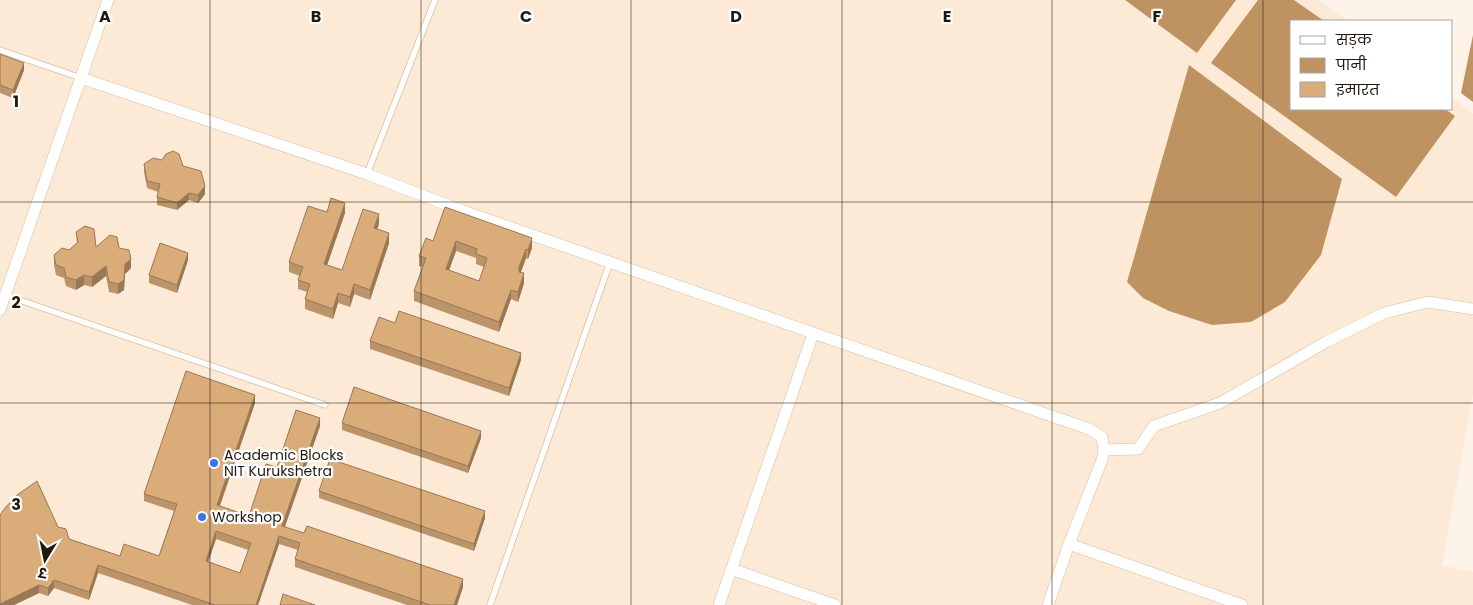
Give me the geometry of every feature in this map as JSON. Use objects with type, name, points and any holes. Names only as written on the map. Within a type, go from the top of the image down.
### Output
[{"type":"street","points":[[0,310],[108,0]]},
{"type":"street","points":[[81,78],[367,174],[463,211],[1089,429],[1102,438],[1104,450],[1048,605]]},
{"type":"street","points":[[1104,450],[1132,450],[1142,445],[1149,432],[1160,423],[1220,403],[1326,342],[1384,313],[1428,302],[1473,309]]},
{"type":"street","points":[[719,605],[813,334]]},
{"type":"street","points":[[1069,544],[1242,605]]},
{"type":"street","points":[[732,569],[835,605]]},
{"type":"lane","points":[[367,174],[435,0]]},
{"type":"lane","points":[[0,50],[81,78]]},
{"type":"lane","points":[[490,605],[610,262]]},
{"type":"lane","points":[[5,295],[325,405]]},
{"type":"shaded area","points":[[0,0],[1319,0],[1347,20],[1290,20],[1290,110],[1453,110],[1453,99],[1473,114],[1473,394],[1442,565],[1473,572],[1473,605],[0,605]]},
{"type":"water","points":[[1125,0],[1236,0],[1197,53]]},
{"type":"water","points":[[1258,0],[1294,0],[1323,20],[1290,20],[1290,110],[1446,110],[1455,116],[1396,197],[1211,63]]},
{"type":"water","points":[[1473,35],[1473,102],[1461,93]]},
{"type":"water","points":[[1189,65],[1342,179],[1321,255],[1285,302],[1251,322],[1212,325],[1169,311],[1143,298],[1127,282]]},
{"type":"building","points":[[0,54],[24,63],[13,90],[0,85]]},
{"type":"building","points":[[173,151],[179,154],[183,166],[201,171],[205,186],[198,195],[189,193],[177,203],[157,197],[160,184],[147,181],[144,164],[153,158],[162,160],[166,154]]},
{"type":"building","points":[[331,198],[345,203],[324,264],[342,270],[363,209],[379,214],[374,228],[389,233],[370,290],[354,284],[350,297],[338,293],[333,309],[305,299],[310,284],[298,280],[303,267],[289,262],[308,206],[327,212]]},
{"type":"building","points":[[445,207],[532,238],[519,267],[519,272],[524,273],[518,292],[511,290],[499,322],[414,291],[426,258],[419,256],[426,238],[433,241]],"holes":[[[456,241],[477,249],[476,254],[487,258],[479,281],[446,269]]]},
{"type":"building","points":[[85,226],[94,229],[96,247],[110,235],[117,237],[119,248],[129,250],[131,259],[125,264],[124,280],[118,284],[109,282],[106,266],[92,277],[84,275],[76,280],[66,277],[64,268],[56,265],[54,255],[62,248],[69,250],[78,242],[76,232]]},
{"type":"building","points":[[160,243],[188,253],[177,285],[149,275]]},
{"type":"building","points":[[399,311],[521,353],[509,388],[370,341],[379,317],[395,323]]},
{"type":"building","points":[[186,371],[255,395],[217,505],[249,516],[266,464],[277,467],[296,410],[320,418],[282,526],[304,533],[307,526],[463,579],[454,605],[430,605],[295,559],[300,543],[279,536],[256,605],[215,605],[98,565],[89,592],[54,580],[48,588],[39,585],[0,604],[0,515],[17,495],[37,481],[58,527],[66,529],[69,539],[120,556],[124,544],[159,556],[177,504],[144,494]],"holes":[[[216,531],[251,543],[240,573],[206,561]]]},
{"type":"building","points":[[354,387],[481,431],[468,466],[342,423]]},
{"type":"building","points":[[330,459],[485,511],[474,544],[319,491]]},
{"type":"building","points":[[283,594],[315,605],[280,605]]},
{"type":"place","name":"Academic Blocks NIT Kurukshetra","points":[[214,463]]},
{"type":"place","name":"Workshop","points":[[202,517]]}]
